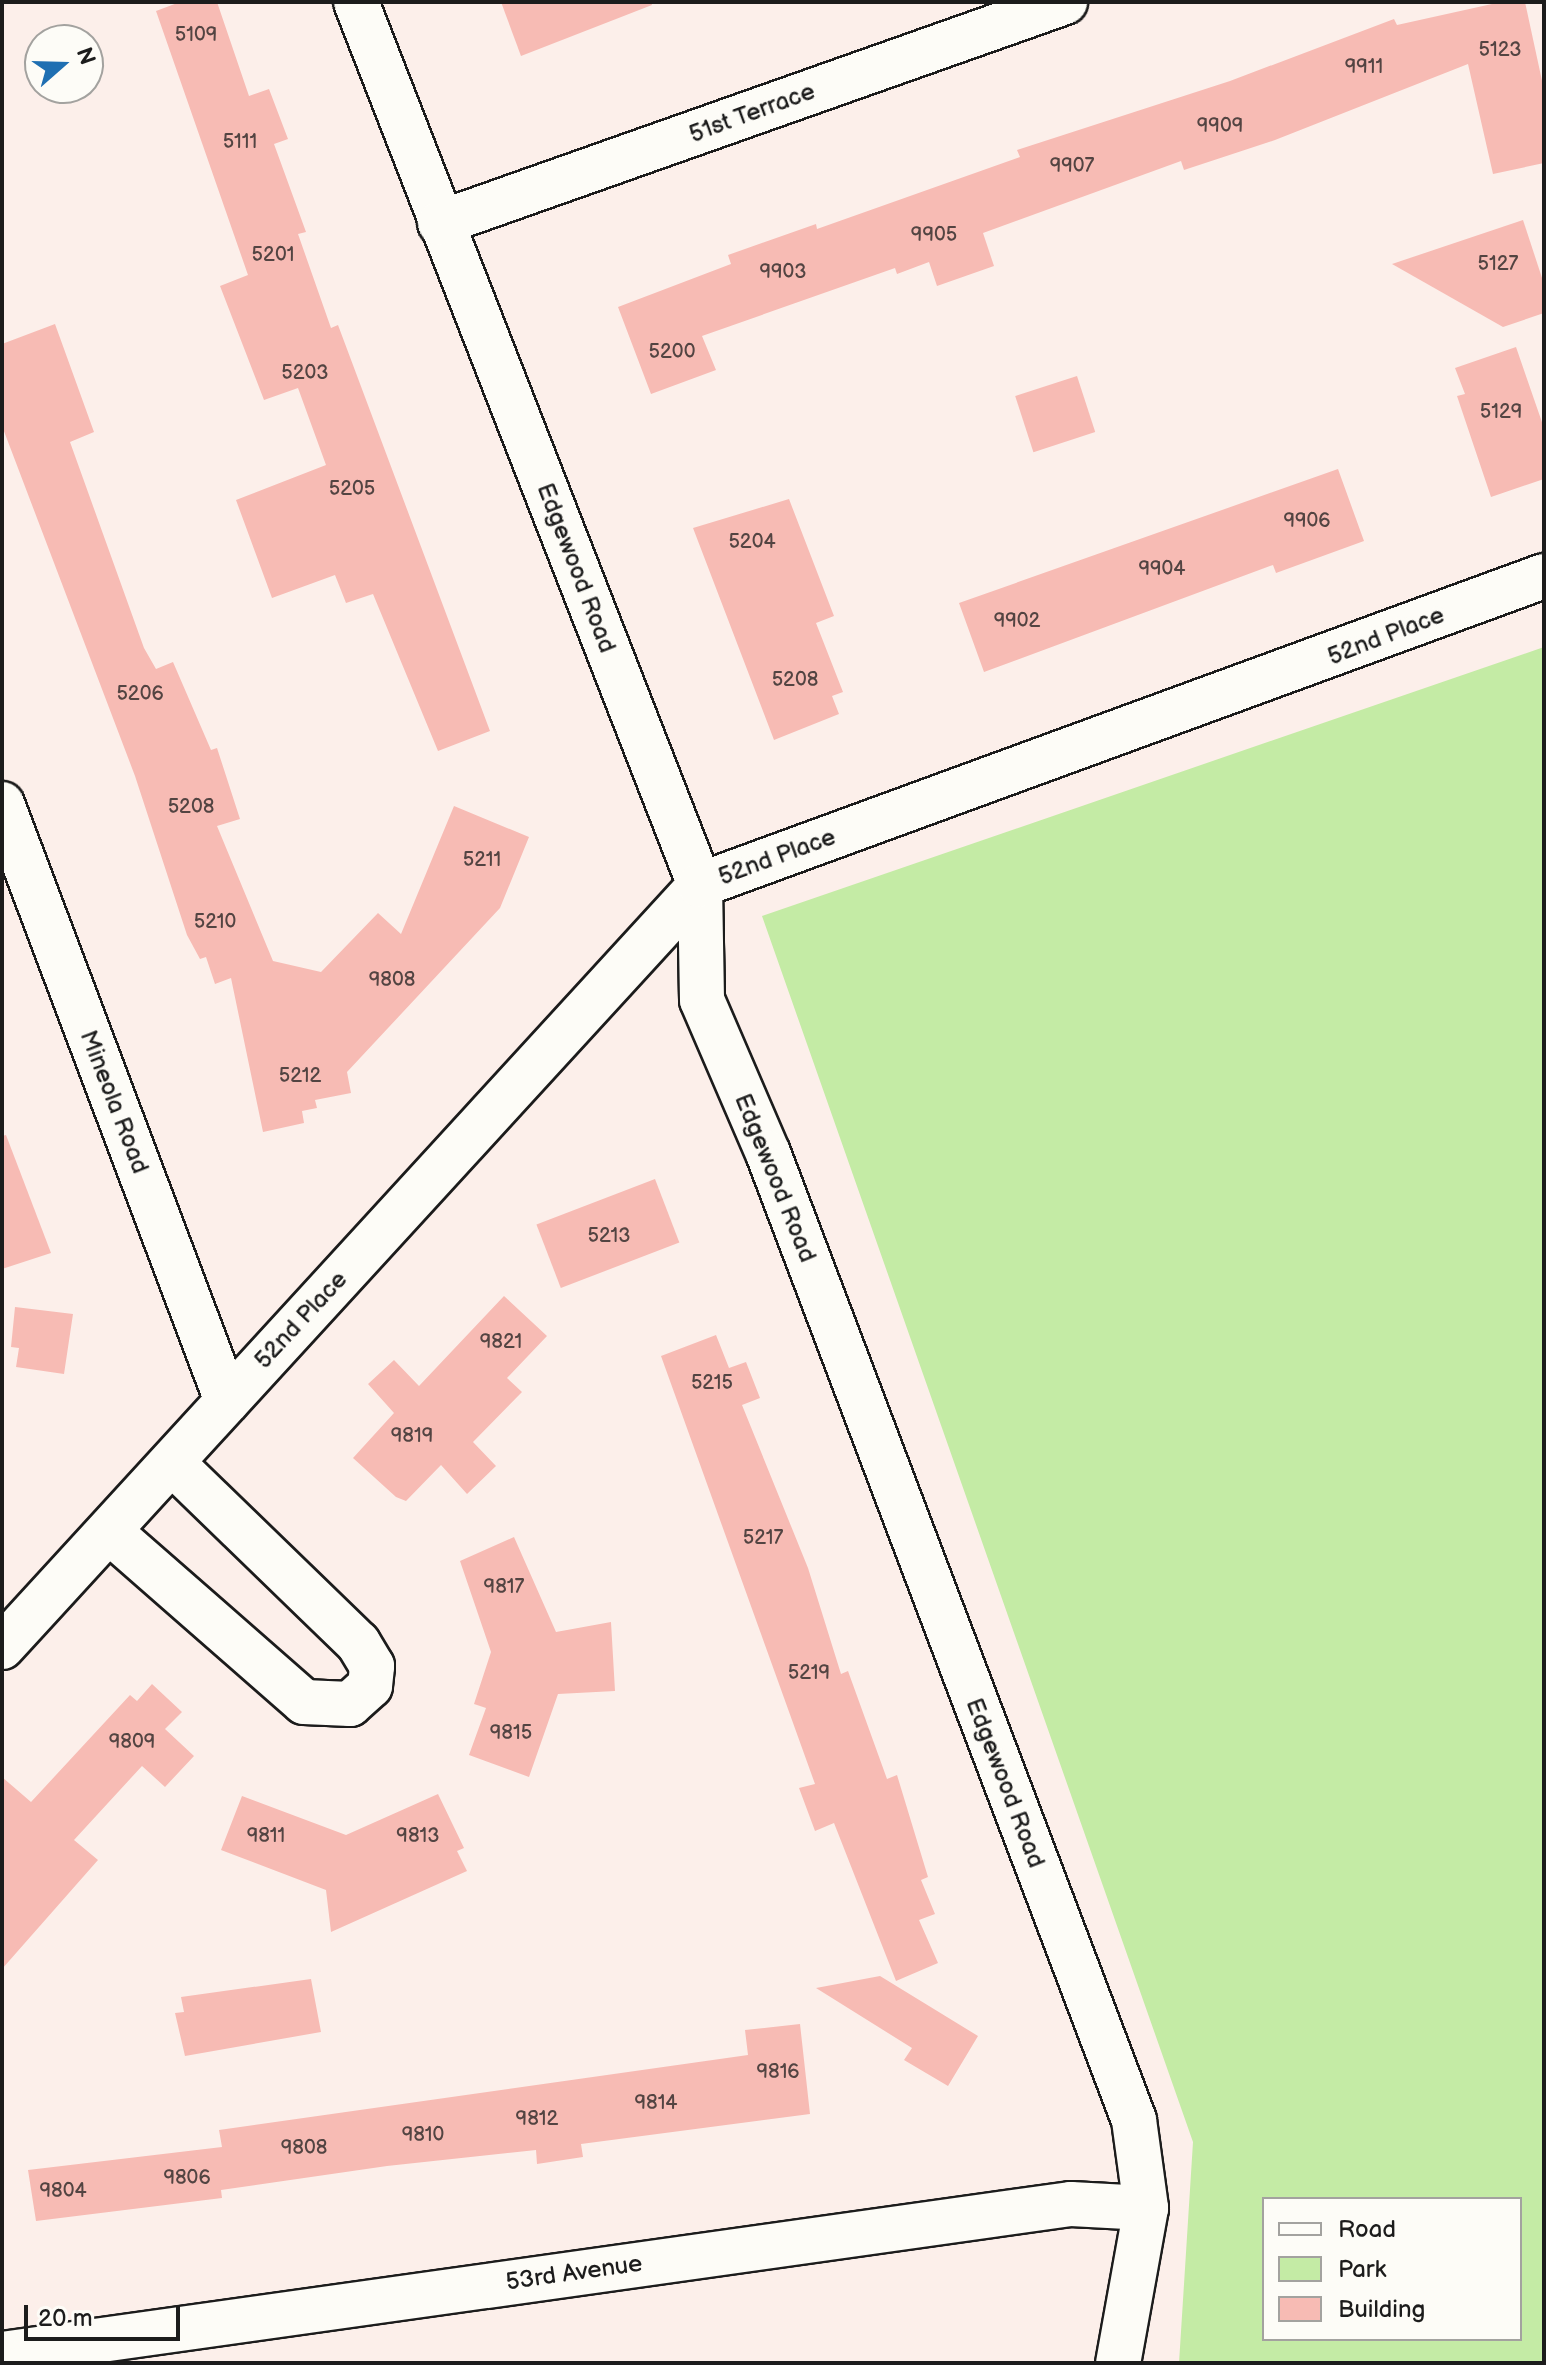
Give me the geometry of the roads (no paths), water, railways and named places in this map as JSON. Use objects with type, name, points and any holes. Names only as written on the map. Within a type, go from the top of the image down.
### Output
[{"type":"street","name":"Edgewood Road","points":[[356,2],[700,885],[702,1000],[768,1153],[1134,2120],[1146,2208],[1118,2363]]},
{"type":"street","name":"51st Terrace","points":[[440,223],[1065,2]]},
{"type":"street","name":"52nd Place","points":[[2,1647],[700,885],[1544,576]]},
{"type":"street","name":"Mineola Road","points":[[2,804],[227,1401]]},
{"type":"street","points":[[110,1532],[304,1702],[350,1704],[370,1686],[372,1666],[358,1643],[172,1463]]},
{"type":"street","name":"53rd Avenue","points":[[2,2354],[1071,2204],[1146,2208]]}]
